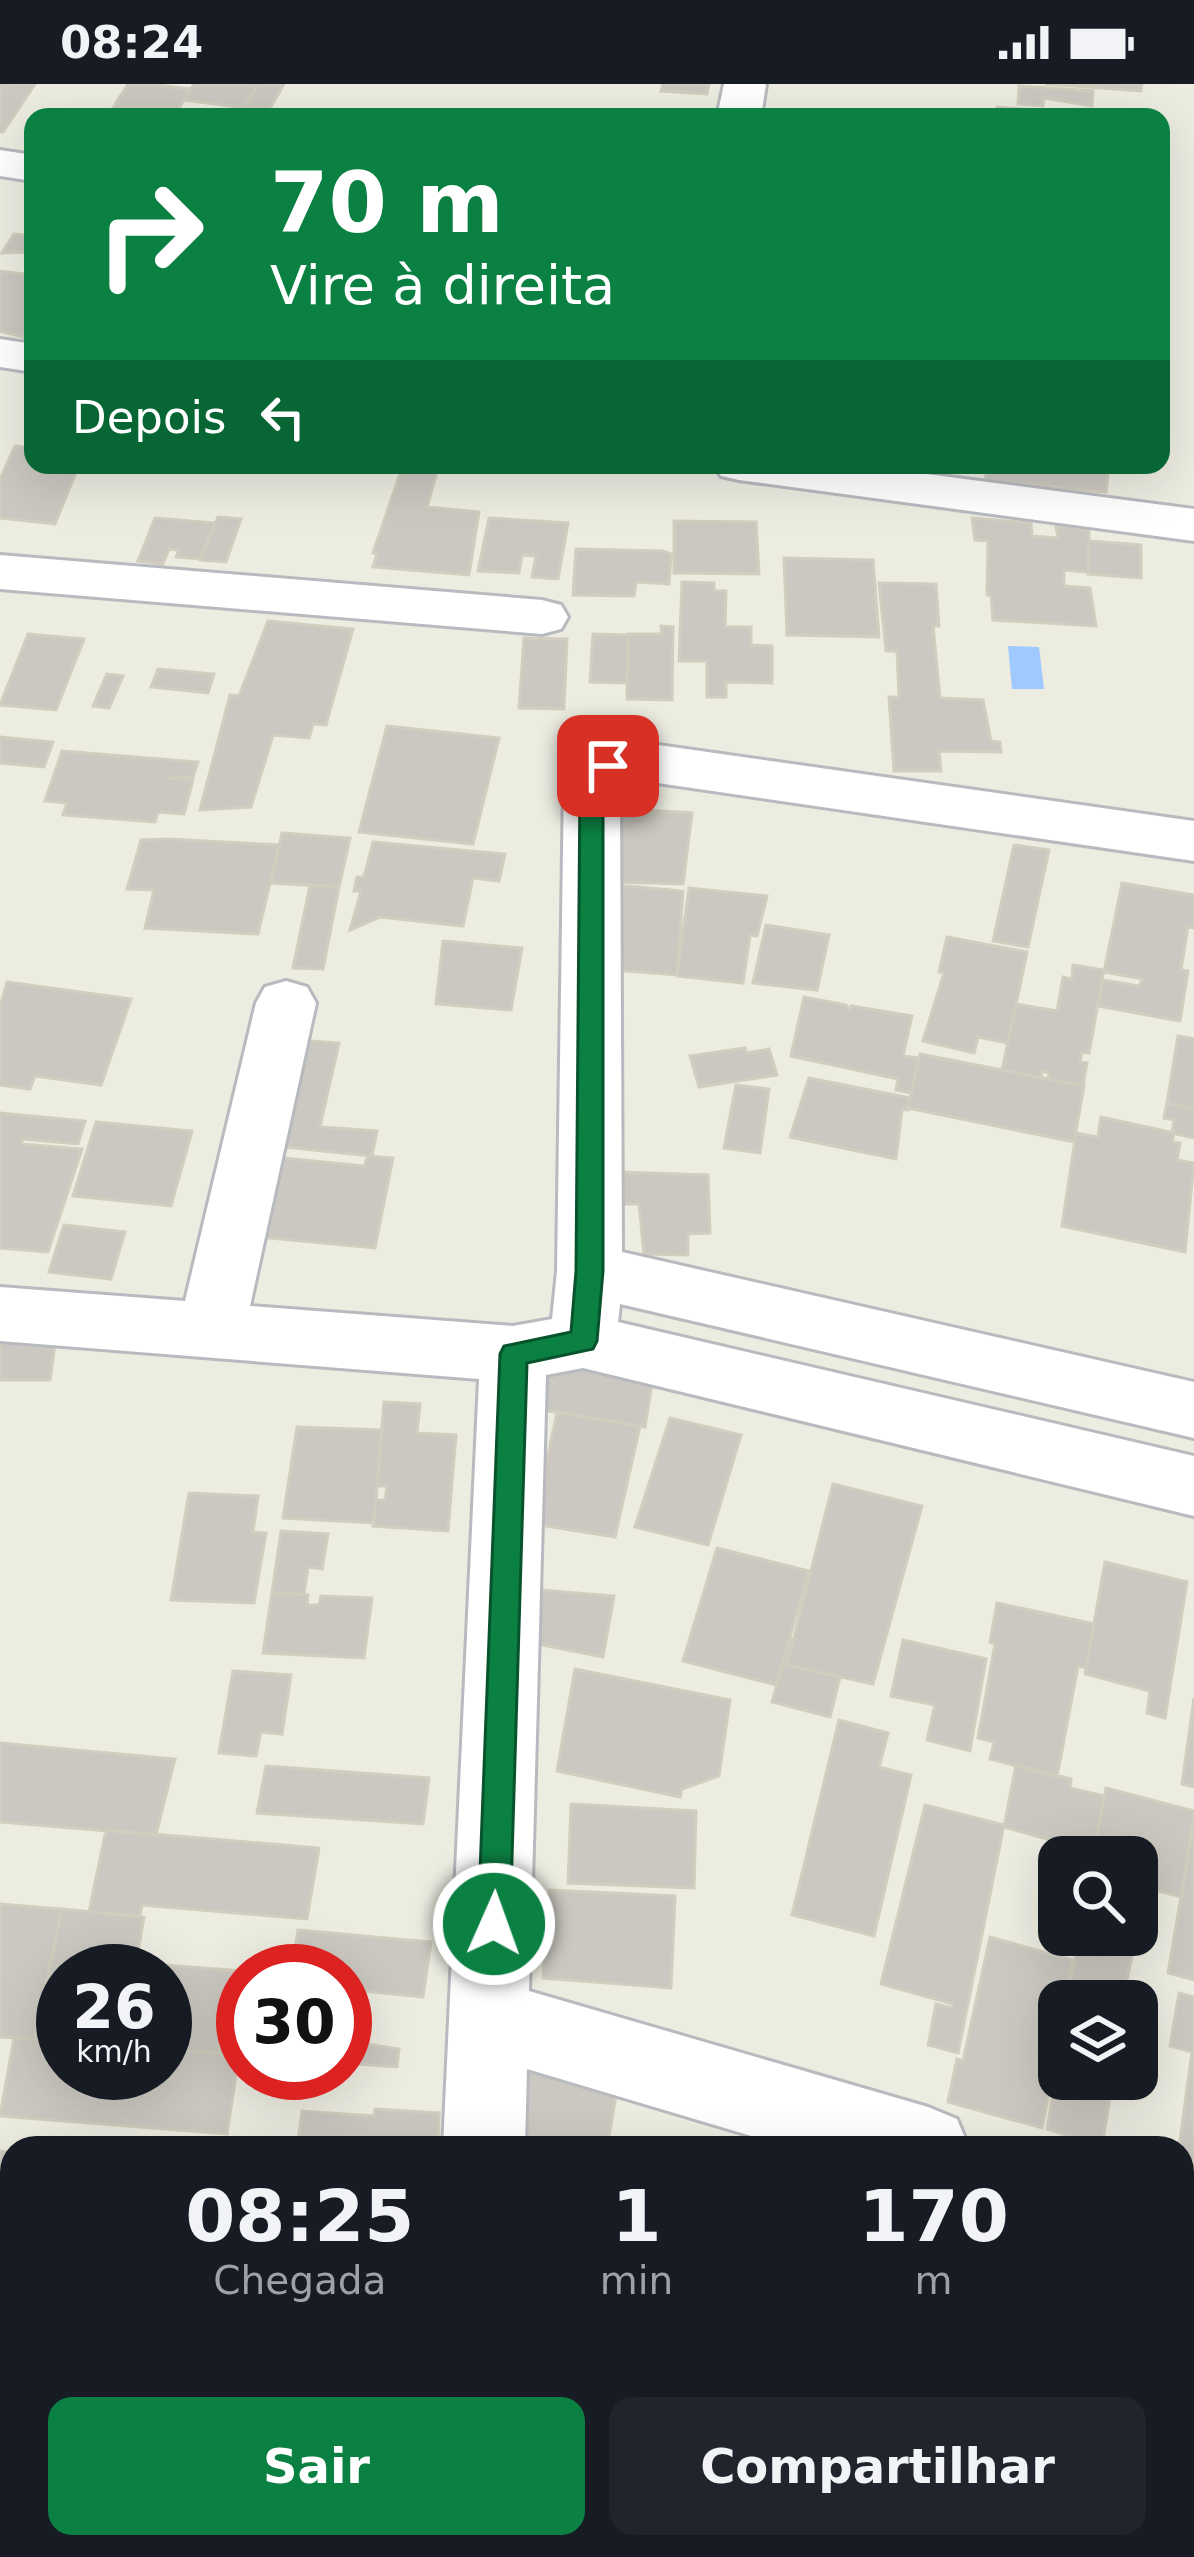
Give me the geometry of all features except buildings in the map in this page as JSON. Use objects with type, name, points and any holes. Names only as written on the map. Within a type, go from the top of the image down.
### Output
[{"type":"street","points":[[807,474],[1194,525]]},
{"type":"street","points":[[0,572],[542,617]]},
{"type":"street","points":[[584,1341],[590,1271],[592,781],[599,771],[630,760],[1194,842]]},
{"type":"street","points":[[212,1329],[286,1003]]},
{"type":"street","points":[[590,1271],[1194,1410]]},
{"type":"street","points":[[0,1314],[513,1354],[584,1341],[1194,1486]]},
{"type":"street","points":[[485,2136],[513,1354]]},
{"type":"street","points":[[491,2020],[887,2136]]},
{"type":"water","points":[[1008,646],[1039,647],[1044,689],[1012,689]]},
{"type":"route","points":[[494,1924],[513,1354],[584,1341],[590,1271],[592,781],[608,766]]}]
